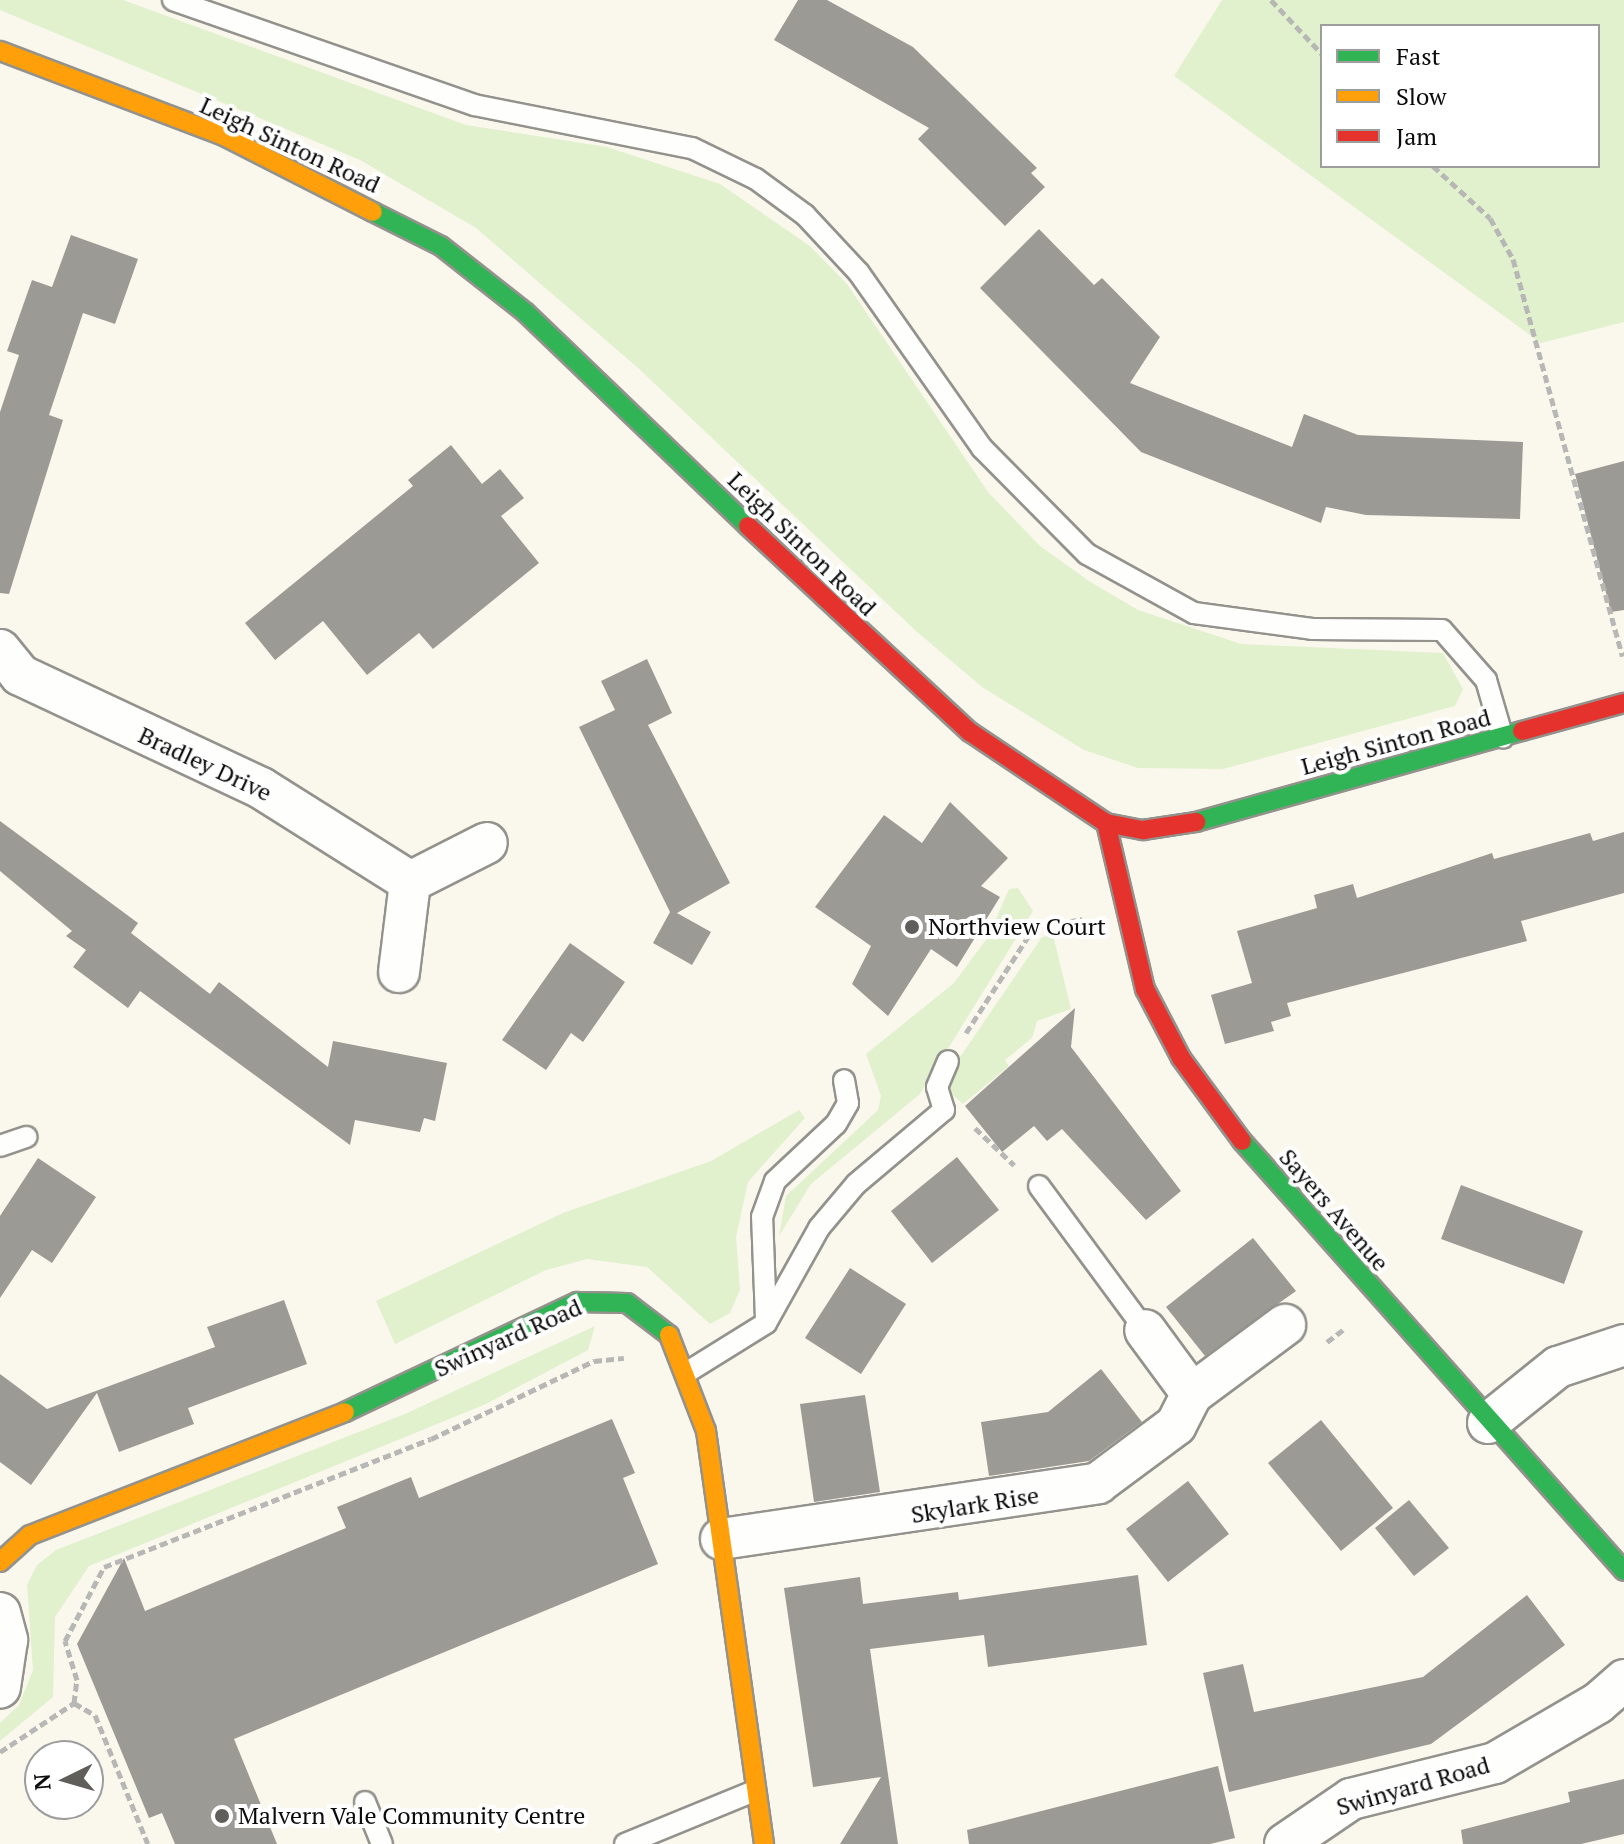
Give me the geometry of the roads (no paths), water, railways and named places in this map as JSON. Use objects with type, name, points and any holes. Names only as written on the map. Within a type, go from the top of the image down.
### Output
[{"type":"street","name":"Leigh Sinton Road","points":[[0,52],[224,136],[441,246],[526,313],[893,666],[970,732],[1106,823],[1143,830],[1188,824],[1624,703]]},
{"type":"street","name":"Bradley Drive","points":[[0,650],[20,675],[261,788],[410,882]]},
{"type":"street","name":"Sayers Avenue","points":[[1106,823],[1121,912],[1145,989],[1226,1123],[1488,1423],[1624,1571]]},
{"type":"street","points":[[399,972],[410,882],[487,843]]},
{"type":"street","name":"Swinyard Road","points":[[0,1562],[30,1535],[359,1407],[577,1302],[627,1303],[663,1326],[689,1371],[721,1539],[752,1792],[764,1844]]},
{"type":"street","name":"Skylark Rise","points":[[721,1539],[1074,1490],[1122,1468],[1176,1425],[1192,1394],[1285,1325]]},
{"type":"street","points":[[1145,1330],[1192,1394]]},
{"type":"street","points":[[1488,1423],[1558,1367],[1624,1345]]},
{"type":"street","points":[[0,1613],[7,1640],[0,1687]]},
{"type":"street","name":"Swinyard Road","points":[[1285,1844],[1331,1828],[1351,1799],[1495,1763],[1598,1703],[1624,1680]]},
{"type":"lane","points":[[173,0],[474,105],[692,148],[756,179],[805,215],[859,273],[982,448],[1087,554],[1194,613],[1312,629],[1442,630],[1486,680],[1503,738]]},
{"type":"lane","points":[[689,1371],[766,1323],[819,1228],[846,1195],[944,1110],[937,1087],[948,1061]]},
{"type":"lane","points":[[766,1323],[762,1217],[775,1181],[836,1124],[848,1103],[844,1080]]},
{"type":"lane","points":[[0,1146],[26,1137]]},
{"type":"lane","points":[[1039,1186],[1145,1330]]},
{"type":"lane","points":[[625,1844],[752,1792]]},
{"type":"lane","points":[[365,1802],[382,1844]]},
{"type":"place","name":"Northview Court","points":[[912,927]]},
{"type":"place","name":"Malvern Vale Community Centre","points":[[222,1816]]}]
